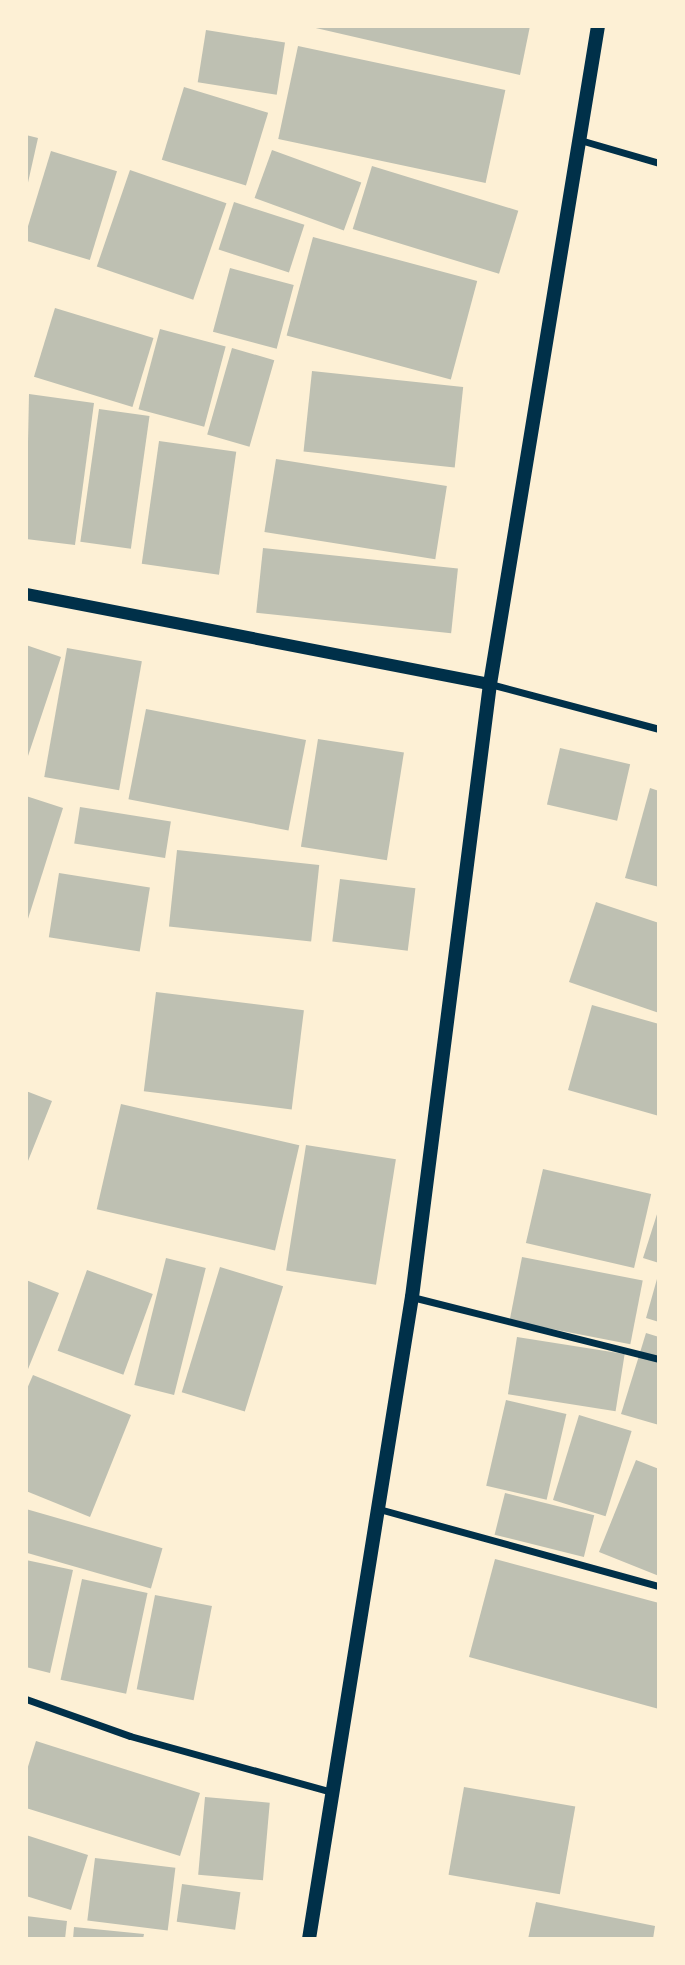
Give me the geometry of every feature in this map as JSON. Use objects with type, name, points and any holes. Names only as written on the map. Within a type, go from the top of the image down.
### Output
[{"type":"main road","points":[[309,1939],[412,1297],[490,684],[598,26]]},
{"type":"street","points":[[579,140],[659,163]]},
{"type":"street","points":[[26,594],[490,684],[659,729]]},
{"type":"street","points":[[412,1297],[659,1359]]},
{"type":"street","points":[[379,1509],[659,1586]]},
{"type":"street","points":[[26,1699],[130,1736],[333,1793]]},
{"type":"building","points":[[307,26],[530,26],[520,75]]},
{"type":"building","points":[[206,30],[285,43],[277,95],[198,82]]},
{"type":"building","points":[[298,46],[505,90],[486,183],[278,139]]},
{"type":"building","points":[[184,87],[268,113],[246,185],[162,160]]},
{"type":"building","points":[[26,135],[38,138],[27,187],[26,187]]},
{"type":"building","points":[[272,150],[361,182],[344,230],[255,198]]},
{"type":"building","points":[[51,151],[117,171],[90,260],[26,241],[26,233]]},
{"type":"building","points":[[372,166],[518,211],[499,274],[353,229]]},
{"type":"building","points":[[130,170],[226,203],[193,300],[97,266]]},
{"type":"building","points":[[234,202],[304,225],[289,272],[219,250]]},
{"type":"building","points":[[313,237],[477,281],[451,380],[287,336]]},
{"type":"building","points":[[230,268],[294,285],[277,349],[213,332]]},
{"type":"building","points":[[55,308],[153,338],[132,407],[34,377]]},
{"type":"building","points":[[160,329],[226,347],[204,427],[139,409]]},
{"type":"building","points":[[232,348],[274,360],[249,447],[207,435]]},
{"type":"building","points":[[312,371],[463,387],[455,467],[304,452]]},
{"type":"building","points":[[29,394],[94,403],[75,545],[26,539]]},
{"type":"building","points":[[99,409],[150,416],[131,549],[80,542]]},
{"type":"building","points":[[159,441],[236,452],[219,575],[142,564]]},
{"type":"building","points":[[276,459],[447,486],[435,559],[264,532]]},
{"type":"building","points":[[263,548],[458,568],[451,633],[256,613]]},
{"type":"building","points":[[26,645],[61,657],[27,759],[26,759]]},
{"type":"building","points":[[67,648],[142,661],[119,790],[44,777]]},
{"type":"building","points":[[146,709],[306,740],[288,830],[128,799]]},
{"type":"building","points":[[318,739],[404,753],[387,860],[301,847]]},
{"type":"building","points":[[560,748],[630,764],[617,821],[547,805]]},
{"type":"building","points":[[650,788],[659,791],[659,887],[625,878]]},
{"type":"building","points":[[26,796],[63,808],[27,922],[26,922]]},
{"type":"building","points":[[80,807],[171,821],[165,858],[74,844]]},
{"type":"building","points":[[177,850],[319,865],[311,942],[169,927]]},
{"type":"building","points":[[59,873],[150,887],[140,952],[49,937]]},
{"type":"building","points":[[340,879],[415,888],[408,951],[332,942]]},
{"type":"building","points":[[596,902],[659,923],[659,1013],[569,982]]},
{"type":"building","points":[[156,992],[304,1010],[292,1109],[144,1091]]},
{"type":"building","points":[[592,1005],[659,1024],[659,1116],[568,1090]]},
{"type":"building","points":[[26,1091],[52,1101],[26,1166]]},
{"type":"building","points":[[121,1104],[299,1145],[275,1250],[97,1209]]},
{"type":"building","points":[[306,1145],[396,1159],[376,1285],[286,1270]]},
{"type":"building","points":[[543,1169],[651,1194],[634,1268],[526,1243]]},
{"type":"building","points":[[659,1211],[659,1263],[643,1258]]},
{"type":"building","points":[[522,1257],[643,1280],[630,1344],[510,1321]]},
{"type":"building","points":[[166,1258],[206,1268],[174,1395],[134,1385]]},
{"type":"building","points":[[220,1267],[283,1286],[245,1412],[182,1392]]},
{"type":"building","points":[[87,1270],[153,1294],[123,1375],[58,1351]]},
{"type":"building","points":[[657,1279],[659,1280],[659,1322],[646,1318]]},
{"type":"building","points":[[26,1280],[59,1293],[26,1374]]},
{"type":"building","points":[[646,1333],[659,1337],[659,1425],[621,1414]]},
{"type":"building","points":[[517,1337],[625,1354],[616,1411],[508,1394]]},
{"type":"building","points":[[33,1375],[131,1415],[90,1517],[26,1491],[26,1391]]},
{"type":"building","points":[[506,1400],[566,1414],[547,1500],[486,1486]]},
{"type":"building","points":[[579,1415],[632,1431],[606,1516],[553,1500]]},
{"type":"building","points":[[636,1460],[659,1469],[659,1576],[599,1552]]},
{"type":"building","points":[[505,1493],[594,1515],[584,1557],[495,1535]]},
{"type":"building","points":[[26,1509],[162,1548],[151,1589],[26,1553]]},
{"type":"building","points":[[495,1559],[659,1603],[659,1709],[469,1657]]},
{"type":"building","points":[[26,1560],[73,1570],[50,1673],[26,1667]]},
{"type":"building","points":[[82,1579],[148,1593],[126,1694],[61,1680]]},
{"type":"building","points":[[155,1595],[212,1606],[194,1700],[137,1689]]},
{"type":"building","points":[[36,1741],[200,1793],[180,1856],[26,1808],[26,1773]]},
{"type":"building","points":[[464,1787],[575,1807],[560,1894],[449,1875]]},
{"type":"building","points":[[205,1797],[270,1803],[263,1880],[198,1875]]},
{"type":"building","points":[[26,1835],[88,1855],[71,1910],[26,1896]]},
{"type":"building","points":[[95,1858],[175,1868],[168,1930],[87,1921]]},
{"type":"building","points":[[182,1884],[240,1892],[235,1930],[177,1922]]},
{"type":"building","points":[[536,1902],[655,1926],[653,1939],[528,1939]]},
{"type":"building","points":[[26,1916],[67,1921],[65,1939],[26,1939]]},
{"type":"building","points":[[74,1927],[144,1934],[143,1939],[73,1939]]}]
